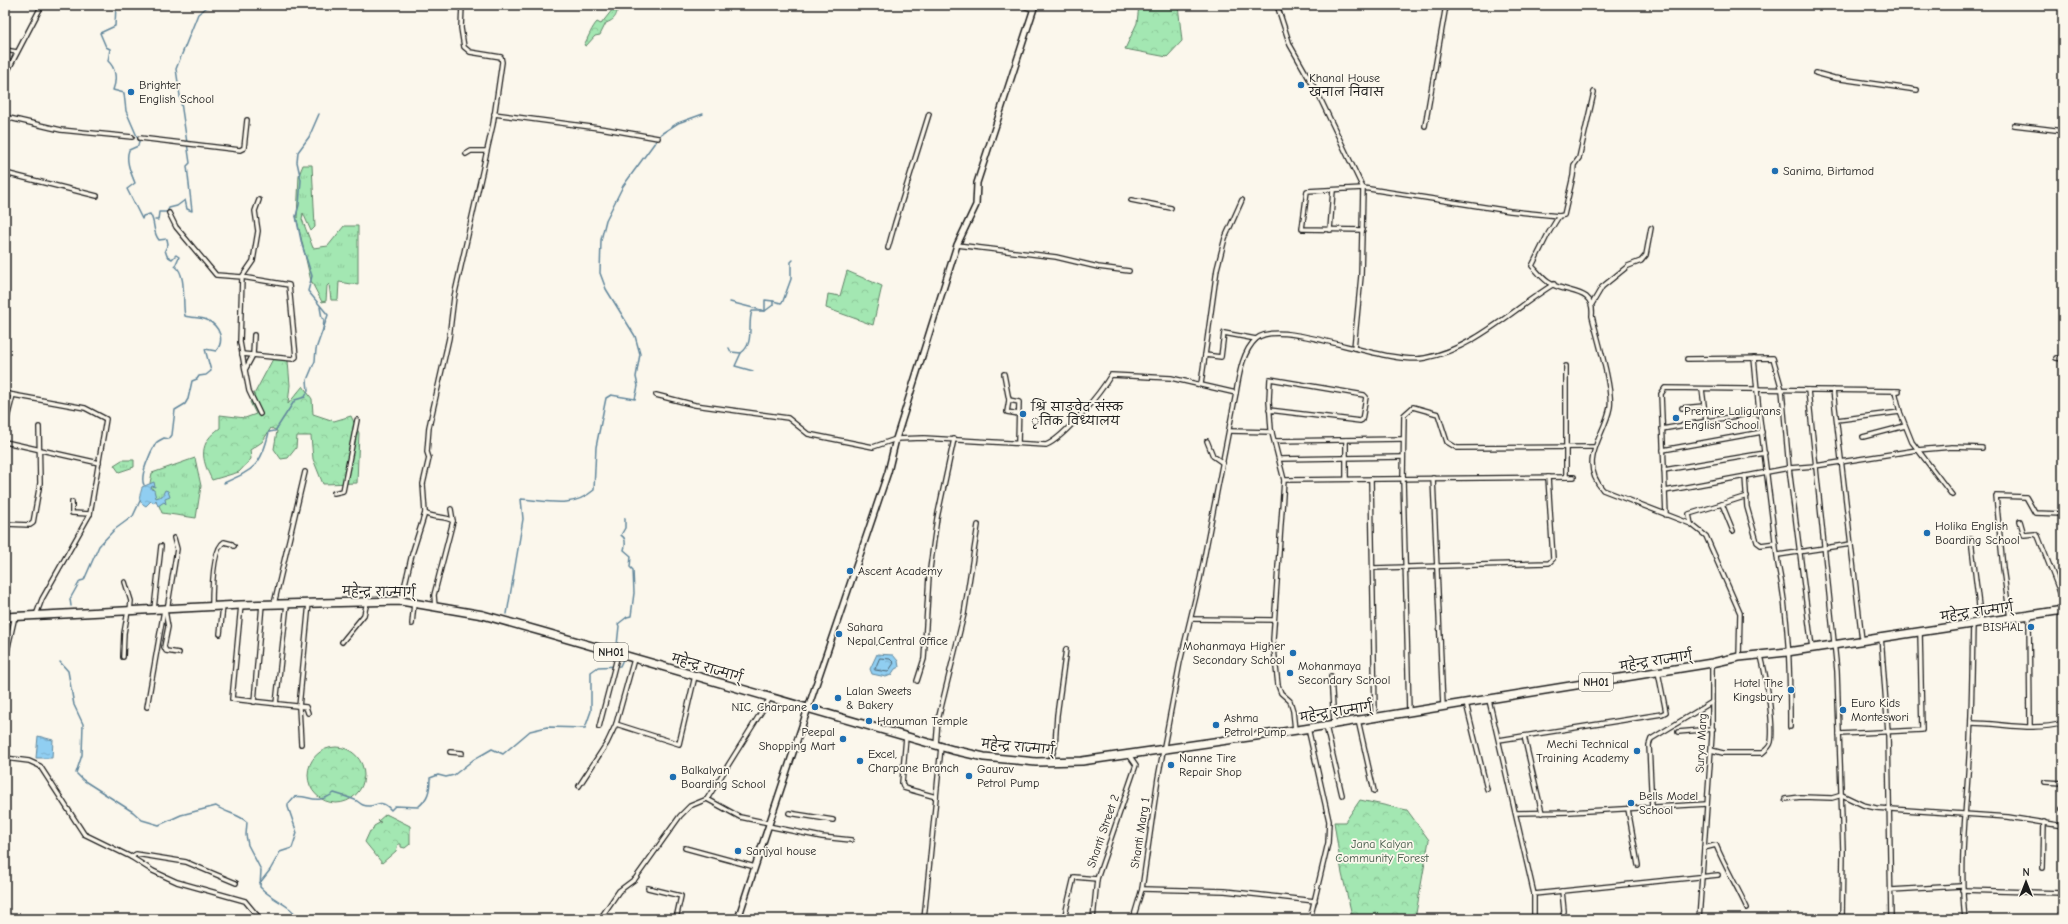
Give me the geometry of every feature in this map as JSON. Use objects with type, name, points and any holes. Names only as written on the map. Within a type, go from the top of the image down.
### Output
[{"type":"highway","name":"महेन्द्र राज्मार्ग्","points":[[5,617],[262,604],[368,601],[414,602],[484,615],[939,746],[984,757],[1050,762],[1082,761],[1295,730],[1488,698],[1712,664],[1739,658],[1761,656],[1881,636],[1981,623],[2063,610]]},
{"type":"street","points":[[5,76],[42,5]]},
{"type":"street","points":[[401,601],[412,554],[425,513],[423,484],[429,458],[427,452],[429,427],[449,338],[454,297],[494,114],[501,67],[501,57],[470,52],[464,47],[461,28],[462,5]]},
{"type":"street","points":[[738,919],[888,472],[896,439],[957,245],[976,205],[977,183],[1033,7],[1020,5]]},
{"type":"street","points":[[1277,5],[1290,45],[1319,96],[1363,188],[1361,276],[1354,348]]},
{"type":"street","points":[[1425,126],[1446,5]]},
{"type":"street","points":[[5,50],[17,52]]},
{"type":"street","points":[[1816,73],[1834,78],[1917,90]]},
{"type":"street","points":[[1363,230],[1302,230],[1307,192],[1363,188],[1510,211],[1559,216],[1564,215],[1574,176],[1574,165],[1580,158],[1594,92]]},
{"type":"street","points":[[494,114],[606,129],[658,138]]},
{"type":"street","points":[[888,248],[894,223],[929,114]]},
{"type":"street","points":[[5,117],[60,130],[132,137]]},
{"type":"street","points":[[140,138],[240,150],[244,148],[247,120]]},
{"type":"street","points":[[2014,125],[2063,131]]},
{"type":"street","points":[[466,154],[471,151],[486,151]]},
{"type":"street","points":[[5,173],[97,196]]},
{"type":"street","points":[[1330,230],[1333,190]]},
{"type":"street","points":[[259,200],[255,211],[258,232],[252,261],[242,277],[240,342],[248,391],[260,414]]},
{"type":"street","points":[[1131,200],[1171,208]]},
{"type":"street","points":[[1201,384],[1217,269],[1225,238],[1242,200]]},
{"type":"street","points":[[169,213],[176,227],[216,275],[284,283],[289,285],[291,288],[296,357],[293,359],[242,354]]},
{"type":"street","points":[[1559,216],[1532,266],[1548,282],[1586,295],[1592,304]]},
{"type":"street","points":[[1651,228],[1646,255],[1641,261],[1628,266],[1602,288],[1592,304],[1592,316],[1607,384],[1610,406],[1595,447],[1592,468],[1596,481],[1603,490],[1691,524],[1706,536],[1740,613],[1739,658]]},
{"type":"street","points":[[957,245],[1056,257],[1098,267],[1129,271]]},
{"type":"street","points":[[1205,355],[1221,357],[1224,333],[1256,339],[1286,333],[1402,359],[1425,358],[1479,336],[1554,284]]},
{"type":"street","points":[[245,370],[253,355],[254,335]]},
{"type":"street","name":"Shanti Marg 1","points":[[1133,919],[1142,889],[1158,778],[1180,662],[1191,619],[1223,463],[1240,369],[1248,351],[1256,339]]},
{"type":"street","points":[[1754,358],[1766,472],[1783,587],[1790,679],[1790,727]]},
{"type":"street","points":[[1687,360],[1773,358],[1782,390],[1789,468],[1812,648]]},
{"type":"street","points":[[2056,358],[2063,359]]},
{"type":"street","points":[[1566,366],[1566,477]]},
{"type":"street","points":[[1004,374],[1009,400],[1007,412],[1020,414]]},
{"type":"street","points":[[656,395],[695,405],[788,418],[808,434],[873,447],[896,439],[954,439],[1046,445],[1060,437],[1104,388],[1111,375],[1171,378],[1236,393]]},
{"type":"street","points":[[1269,410],[1360,421],[1362,420],[1366,396],[1270,379],[1269,410],[1272,432],[1280,458],[1284,480],[1273,640],[1278,685],[1281,693],[1290,701],[1293,711],[1295,730]]},
{"type":"street","points":[[1666,515],[1661,394],[1665,388],[1897,391],[1900,412],[1917,450],[1952,495]]},
{"type":"street","points":[[1702,388],[1706,422]]},
{"type":"street","points":[[1808,390],[1835,644],[1842,796],[1842,919]]},
{"type":"street","points":[[1833,390],[1862,640]]},
{"type":"street","points":[[5,393],[85,408],[106,419],[90,514],[42,599],[36,615]]},
{"type":"street","points":[[5,426],[13,395]]},
{"type":"street","points":[[1009,400],[1019,402],[1020,414],[1018,443]]},
{"type":"street","points":[[1682,408],[1704,406]]},
{"type":"street","points":[[1409,712],[1403,479],[1404,415],[1413,407],[1438,414],[1447,442],[1457,448],[1595,447]]},
{"type":"street","points":[[1662,429],[1759,412]]},
{"type":"street","points":[[1837,420],[1900,412]]},
{"type":"street","points":[[334,493],[343,491],[357,420]]},
{"type":"street","points":[[1863,437],[1905,426]]},
{"type":"street","points":[[5,524],[30,525],[33,523],[38,497],[39,427]]},
{"type":"street","points":[[1229,431],[1272,432]]},
{"type":"street","points":[[1663,450],[1762,432]]},
{"type":"street","points":[[917,681],[924,659],[929,576],[937,518],[954,439]]},
{"type":"street","points":[[1275,441],[1404,439]]},
{"type":"street","points":[[1346,440],[1346,479]]},
{"type":"street","points":[[1207,441],[1213,456],[1223,463]]},
{"type":"street","points":[[5,442],[99,463]]},
{"type":"street","points":[[1665,491],[1789,468],[1815,466],[1841,460],[1952,447],[1982,448]]},
{"type":"street","points":[[1664,470],[1765,453]]},
{"type":"street","points":[[1280,458],[1403,457]]},
{"type":"street","points":[[274,604],[305,472]]},
{"type":"street","points":[[1745,476],[1749,515],[1757,542],[1761,545],[1776,543]]},
{"type":"street","points":[[1373,568],[1438,567],[1552,561],[1548,477]]},
{"type":"street","points":[[1284,480],[1574,477]]},
{"type":"street","points":[[1433,478],[1443,706]]},
{"type":"street","points":[[1371,479],[1375,716]]},
{"type":"street","points":[[1691,524],[1689,514],[1746,496]]},
{"type":"street","points":[[2010,618],[2003,568],[1996,496],[2026,497],[2035,514],[2063,514]]},
{"type":"street","points":[[72,502],[72,513],[90,514]]},
{"type":"street","points":[[1722,504],[1733,531]]},
{"type":"street","points":[[435,606],[434,595],[452,520],[451,509]]},
{"type":"street","points":[[425,513],[452,520]]},
{"type":"street","points":[[2020,521],[2024,535],[2035,534],[2038,536],[2063,600]]},
{"type":"street","points":[[924,919],[936,797],[939,746],[938,720],[964,614],[978,525]]},
{"type":"street","points":[[147,707],[177,549],[174,538]]},
{"type":"street","points":[[1971,539],[1981,623]]},
{"type":"street","points":[[212,607],[212,585],[219,547],[224,542],[234,546]]},
{"type":"street","points":[[1778,556],[1851,544]]},
{"type":"street","points":[[154,609],[161,546]]},
{"type":"street","points":[[123,657],[124,633],[131,601],[124,582]]},
{"type":"street","points":[[342,642],[364,615],[368,601]]},
{"type":"street","points":[[412,624],[414,602]]},
{"type":"street","points":[[302,744],[299,706],[309,603]]},
{"type":"street","points":[[254,702],[262,604]]},
{"type":"street","points":[[276,704],[287,604]]},
{"type":"street","points":[[240,605],[232,699],[306,706],[308,713]]},
{"type":"street","points":[[220,634],[223,606]]},
{"type":"street","points":[[165,610],[168,622],[164,648],[166,652],[179,654]]},
{"type":"street","points":[[2029,615],[2030,726]]},
{"type":"street","points":[[5,660],[15,616]]},
{"type":"street","points":[[1191,619],[1274,620]]},
{"type":"street","points":[[1965,919],[1962,888],[1973,624]]},
{"type":"street","points":[[1839,734],[1918,731],[1923,727],[1920,631]]},
{"type":"street","points":[[1881,636],[1888,732],[1891,919]]},
{"type":"street","points":[[1050,762],[1055,746],[1057,715],[1066,649]]},
{"type":"street","points":[[598,727],[618,654]]},
{"type":"street","points":[[1711,750],[1723,752],[1762,753],[1769,748],[1771,741],[1770,715],[1761,656]]},
{"type":"street","points":[[579,786],[607,743],[616,724],[634,659]]},
{"type":"street","name":"Surya Marg","points":[[1699,919],[1711,750],[1712,664]]},
{"type":"street","points":[[1499,740],[1662,714],[1666,712],[1658,672]]},
{"type":"street","points":[[616,724],[679,744],[695,676]]},
{"type":"street","points":[[1331,676],[1334,723]]},
{"type":"street","points":[[600,919],[619,891],[639,874],[680,816],[690,806],[707,799],[770,698]]},
{"type":"street","points":[[1488,698],[1534,894],[1534,919]]},
{"type":"street","points":[[1465,702],[1487,789]]},
{"type":"street","points":[[1652,808],[1649,744],[1651,739],[1712,702]]},
{"type":"street","points":[[1358,719],[1374,791]]},
{"type":"street","points":[[1970,723],[2030,726],[2053,726],[2063,723]]},
{"type":"street","points":[[1326,725],[1342,795]]},
{"type":"street","points":[[1308,728],[1329,821],[1328,844],[1310,919]]},
{"type":"street","points":[[1678,732],[1712,729]]},
{"type":"street","points":[[906,736],[902,784],[904,788],[936,797]]},
{"type":"street","points":[[1524,736],[1542,813]]},
{"type":"street","points":[[450,752],[462,753]]},
{"type":"street","name":"Shanti Street 2","points":[[1093,919],[1097,879],[1136,764],[1128,754]]},
{"type":"street","points":[[5,758],[29,761],[40,766],[81,832],[92,839],[131,857],[153,871],[177,882],[245,901],[260,919]]},
{"type":"street","points":[[2045,782],[2063,783]]},
{"type":"street","points":[[1785,799],[1801,797],[1832,798],[1842,796],[1863,805],[1964,815],[2008,817],[2063,826]]},
{"type":"street","points":[[707,799],[740,817],[822,837],[851,840]]},
{"type":"street","points":[[1516,813],[1652,808],[1707,804]]},
{"type":"street","points":[[1628,809],[1638,865]]},
{"type":"street","points":[[789,813],[833,820]]},
{"type":"street","points":[[2043,868],[2044,822]]},
{"type":"street","points":[[1704,848],[1716,845],[1725,867],[1735,883],[1746,908]]},
{"type":"street","points":[[685,848],[755,867]]},
{"type":"street","points":[[131,857],[136,854],[186,862],[236,883]]},
{"type":"street","points":[[1534,894],[1718,875]]},
{"type":"street","points":[[1064,919],[1074,877],[1097,879]]},
{"type":"street","points":[[648,888],[681,896],[676,919]]},
{"type":"street","points":[[1891,890],[1962,888],[2063,893]]},
{"type":"street","points":[[1142,889],[1225,891],[1315,901]]},
{"type":"street","points":[[1562,891],[1564,911],[1562,919]]},
{"type":"street","points":[[248,919],[257,915]]},
{"type":"street","points":[[664,918],[669,919]]},
{"type":"green space","points":[[616,5],[621,5],[615,17],[606,23],[600,35],[595,36],[586,46],[584,45],[595,24],[597,22],[601,24]]},
{"type":"green space","points":[[1139,5],[1178,5],[1182,41],[1167,57],[1125,49],[1137,23]]},
{"type":"green space","points":[[303,165],[312,165],[315,227],[311,231],[303,213],[302,219],[313,248],[328,246],[344,226],[358,226],[358,285],[339,282],[338,300],[331,300],[329,284],[327,286],[326,301],[322,302],[311,281],[296,216],[297,218],[299,175]]},
{"type":"green space","points":[[847,271],[882,286],[873,325],[826,308],[828,294],[840,296]]},
{"type":"green space","points":[[274,357],[288,361],[290,385],[288,404],[303,386],[312,399],[313,414],[334,421],[351,416],[359,433],[357,483],[323,484],[313,459],[311,436],[297,436],[296,448],[288,458],[281,459],[274,449],[277,431],[271,428],[262,442],[250,450],[251,459],[239,472],[212,480],[204,458],[204,452],[208,440],[220,428],[220,415],[245,418],[256,414],[250,402]]},
{"type":"green space","points":[[195,458],[201,486],[196,518],[162,513],[150,483],[152,473]]},
{"type":"green space","points":[[122,460],[134,460],[134,467],[119,472],[114,465]]},
{"type":"green space","points":[[331,747],[341,747],[356,755],[362,764],[364,775],[362,786],[356,795],[341,803],[331,803],[320,798],[313,791],[308,780],[308,770],[313,759],[320,752]]},
{"type":"green space","name":"Jana Kalyan Community Forest","points":[[1360,800],[1407,810],[1429,840],[1415,919],[1353,919],[1342,874],[1334,822],[1345,822]]},
{"type":"green space","points":[[386,814],[410,826],[410,844],[405,848],[401,847],[401,844],[398,844],[396,851],[382,863],[365,842],[370,831],[372,831],[374,826],[381,822],[378,821]]},
{"type":"water","points":[[154,482],[155,487],[152,486],[151,489],[154,490],[156,498],[162,496],[165,490],[168,491],[170,497],[165,499],[166,504],[164,502],[158,506],[156,500],[154,503],[151,501],[146,506],[140,499],[142,487]]},
{"type":"water","points":[[877,654],[893,655],[898,661],[899,667],[895,669],[891,675],[886,677],[872,674],[870,669]]},
{"type":"water","points":[[38,736],[53,740],[52,758],[36,758]]},
{"type":"waterway","points":[[116,5],[115,26],[100,33],[106,47],[110,49],[108,61],[113,67],[115,74],[113,90],[124,93],[126,111],[139,141],[138,146],[129,150],[129,167],[135,183],[127,189],[142,219],[143,216],[150,214],[159,240],[167,239],[168,244],[165,250],[167,256],[172,259],[176,255],[179,257],[175,266],[179,270],[183,282],[185,316],[205,319],[215,326],[221,338],[219,347],[216,351],[205,349],[211,371],[206,375],[199,376],[197,379],[192,381],[188,399],[185,404],[175,410],[172,435],[169,439],[164,438],[156,443],[149,457],[144,470],[144,485]]},
{"type":"waterway","points":[[155,220],[158,220],[159,212],[167,212],[169,208],[177,206],[185,200],[187,209],[192,211],[187,166],[190,163],[176,69],[198,14],[210,5]]},
{"type":"waterway","points":[[224,483],[250,470],[255,465],[263,452],[269,432],[275,431],[295,400],[305,397],[308,391],[307,380],[315,361],[316,349],[328,315],[308,291],[312,276],[302,245],[296,216],[299,205],[301,180],[297,162],[298,152],[309,137],[319,114]]},
{"type":"waterway","points":[[507,614],[523,519],[521,499],[568,502],[586,496],[594,490],[596,447],[606,398],[611,395],[635,399],[638,386],[636,377],[640,354],[635,336],[606,289],[600,273],[601,240],[606,220],[623,186],[661,134],[678,123],[703,114]]},
{"type":"waterway","points":[[729,348],[731,352],[741,353],[745,349],[749,339],[752,311],[765,311],[773,305],[773,301],[781,303],[783,301],[791,279],[791,262],[793,260]]},
{"type":"waterway","points":[[730,302],[765,311],[765,300],[773,301]]},
{"type":"waterway","points":[[320,307],[322,318],[324,319],[323,331]]},
{"type":"waterway","points":[[741,353],[735,366],[753,371]]},
{"type":"waterway","points":[[71,606],[70,599],[80,581],[84,580],[99,546],[114,530],[133,516],[140,501]]},
{"type":"waterway","points":[[621,651],[617,645],[618,624],[627,617],[631,616],[634,593],[633,570],[630,567],[631,556],[624,550],[625,541],[621,535],[625,528],[625,518]]},
{"type":"waterway","points":[[259,884],[270,870],[280,852],[292,848],[297,833],[288,804],[294,797],[299,796],[312,799],[322,799],[334,793],[356,800],[362,805],[367,806],[383,804],[391,810],[395,806],[418,807],[428,794],[430,778],[438,775],[446,777],[454,775],[473,760],[492,749],[503,754],[530,731],[547,727],[585,728],[591,711],[591,672],[598,667],[620,666],[624,657]]},
{"type":"waterway","points":[[60,662],[68,671],[74,705],[83,724],[82,755],[76,773],[83,780],[133,812],[142,820],[159,825],[181,815],[216,806],[244,819],[247,822],[246,835],[248,845],[261,870],[260,887],[270,896],[291,910],[299,919]]},
{"type":"tunnel","points":[[132,137],[140,138]]},
{"type":"place","name":"Khanal House खनाल निवास","points":[[1301,85]]},
{"type":"place","name":"Brighter English School","points":[[131,92]]},
{"type":"place","name":"Sanima, Birtamod","points":[[1775,171]]},
{"type":"place","name":"श्रि साङ्वेद संस्क ृतिक विध्यालय","points":[[1023,414]]},
{"type":"place","name":"Premire Laligurans English School","points":[[1676,418]]},
{"type":"place","name":"Holika English Boarding School","points":[[1927,533]]},
{"type":"place","name":"Ascent Academy","points":[[850,571]]},
{"type":"place","name":"BISHAL","points":[[2031,627]]},
{"type":"place","name":"Sahara Nepal,Central Office","points":[[839,634]]},
{"type":"place","name":"Mohanmaya Higher Secondary School","points":[[1293,653]]},
{"type":"place","name":"Mohanmaya Secondary School","points":[[1290,673]]},
{"type":"place","name":"Hotel The Kingsbury","points":[[1791,690]]},
{"type":"place","name":"Lalan Sweets & Bakery","points":[[838,698]]},
{"type":"place","name":"NIC, Charpane","points":[[815,707]]},
{"type":"place","name":"Euro Kids Monteswori","points":[[1843,710]]},
{"type":"place","name":"Hanuman Temple","points":[[869,721]]},
{"type":"place","name":"Ashma Petrol Pump","points":[[1216,725]]},
{"type":"place","name":"Peepal Shopping Mart","points":[[843,739]]},
{"type":"place","name":"Mechi Technical Training Academy","points":[[1637,751]]},
{"type":"place","name":"Excel, Charpane Branch","points":[[860,761]]},
{"type":"place","name":"Nanne Tire Repair Shop","points":[[1171,765]]},
{"type":"place","name":"Gaurav Petrol Pump","points":[[969,776]]},
{"type":"place","name":"Balkalyan Boarding School","points":[[673,777]]},
{"type":"place","name":"Bells Model School","points":[[1631,803]]},
{"type":"place","name":"Sanjyal house","points":[[738,851]]}]
